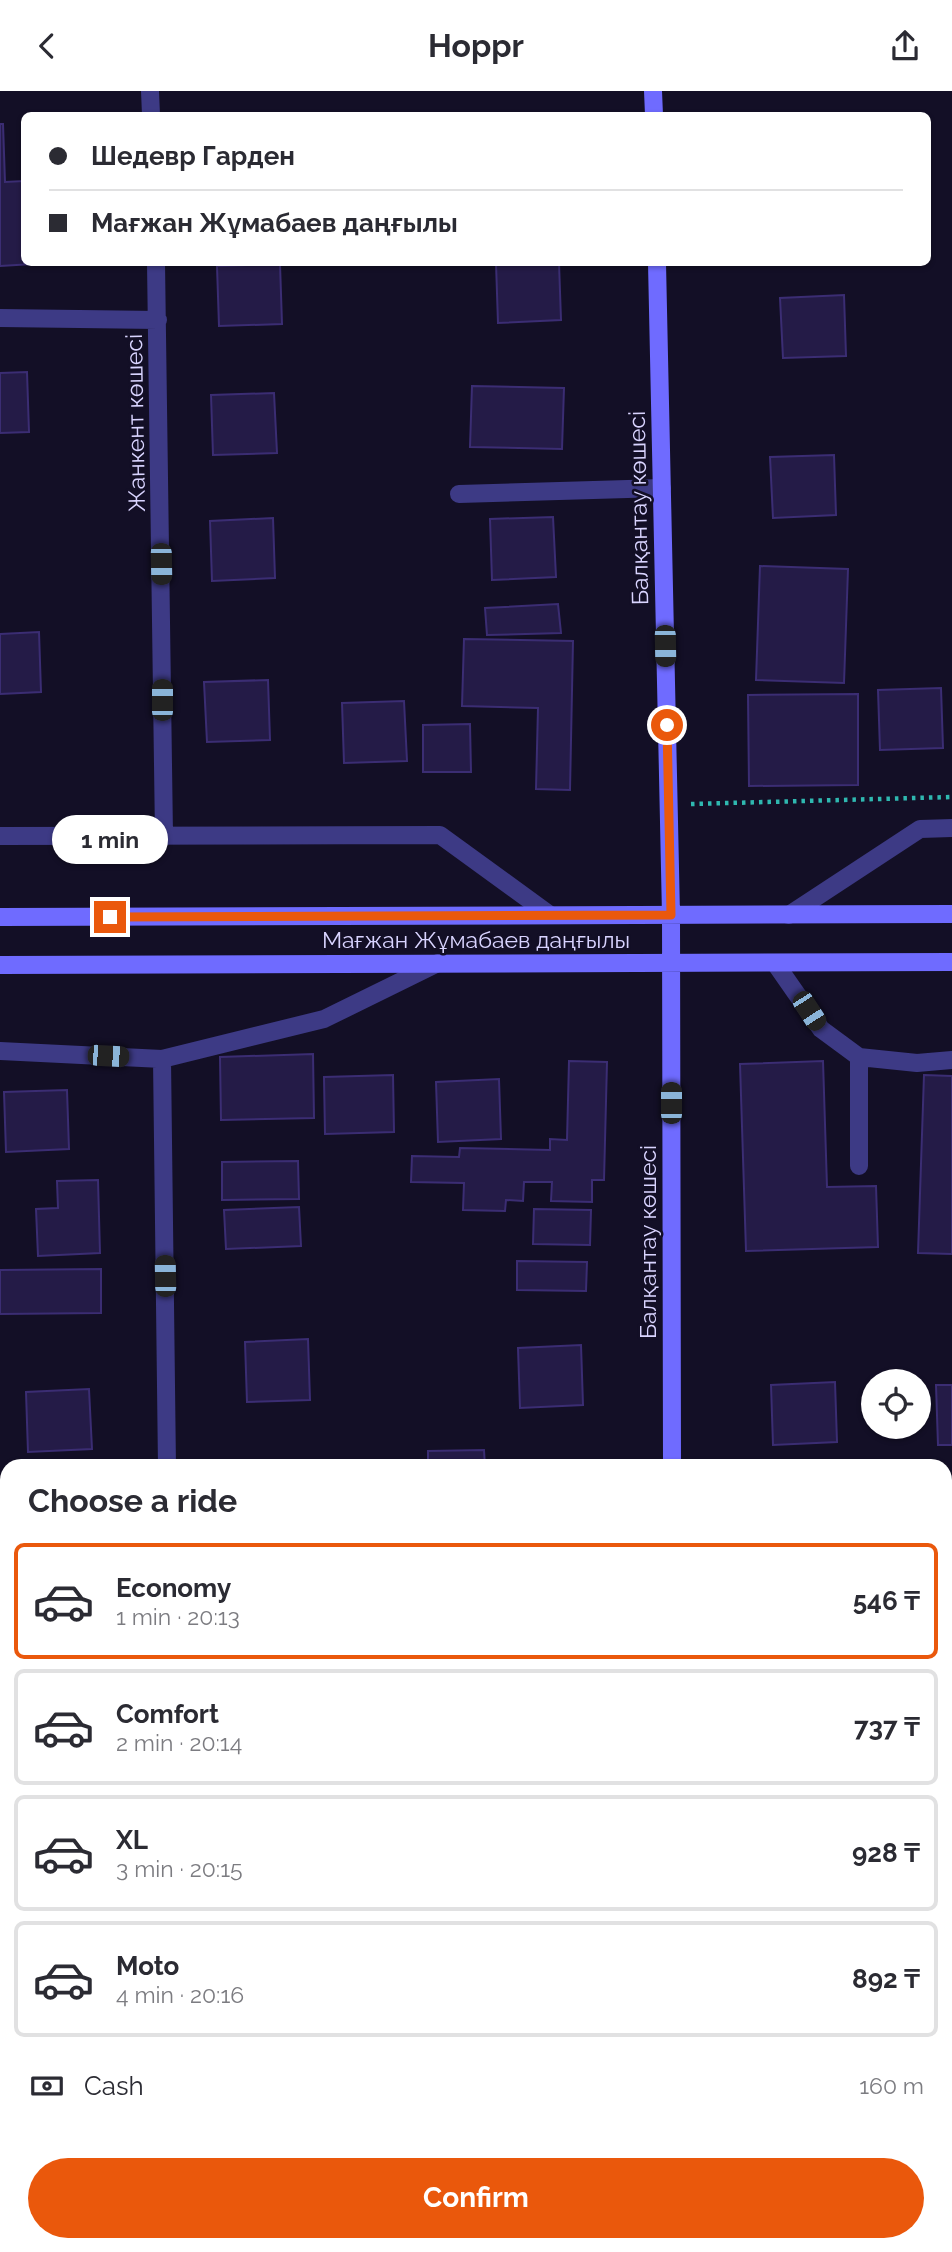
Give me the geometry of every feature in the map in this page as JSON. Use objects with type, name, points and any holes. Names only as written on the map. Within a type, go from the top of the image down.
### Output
[{"type":"main road","points":[[653,91],[654,112]]},
{"type":"main road","name":"Балқантау көшесі","points":[[657,266],[671,915],[672,1459]]},
{"type":"main road","name":"Мағжан Жұмабаев даңғылы","points":[[0,917],[952,915]]},
{"type":"main road","name":"Мағжан Жұмабаев даңғылы","points":[[0,965],[952,962]]},
{"type":"street","points":[[150,91],[151,112]]},
{"type":"street","name":"Жанкент көшесі","points":[[156,266],[164,836]]},
{"type":"street","points":[[0,318],[158,320]]},
{"type":"street","points":[[459,494],[662,488]]},
{"type":"street","points":[[789,915],[920,829],[952,828]]},
{"type":"street","points":[[0,836],[440,835],[550,915]]},
{"type":"street","points":[[775,963],[821,1029],[859,1057],[917,1063],[952,1060]]},
{"type":"street","points":[[0,1051],[162,1059],[324,1019],[438,964]]},
{"type":"street","points":[[859,1057],[859,1166]]},
{"type":"street","points":[[162,1059],[167,1459]]},
{"type":"path","points":[[669,804],[952,797]]},
{"type":"building","points":[[0,124],[3,124],[5,182],[21,181],[21,265],[0,266]]},
{"type":"building","points":[[217,266],[280,266],[282,324],[219,326]]},
{"type":"building","points":[[496,266],[559,266],[561,320],[498,323]]},
{"type":"building","points":[[844,295],[846,356],[783,358],[780,298]]},
{"type":"building","points":[[27,372],[29,432],[0,433],[0,373]]},
{"type":"building","points":[[472,386],[564,388],[562,449],[470,447]]},
{"type":"building","points":[[274,393],[277,453],[213,455],[211,395]]},
{"type":"building","points":[[834,455],[836,515],[773,518],[770,457]]},
{"type":"building","points":[[553,517],[556,577],[492,580],[490,519]]},
{"type":"building","points":[[273,518],[275,578],[212,581],[210,521]]},
{"type":"building","points":[[760,566],[848,569],[844,683],[756,680]]},
{"type":"building","points":[[558,604],[561,633],[487,635],[485,608]]},
{"type":"building","points":[[39,632],[41,692],[0,694],[0,634]]},
{"type":"building","points":[[464,639],[573,641],[570,790],[536,789],[538,708],[462,706]]},
{"type":"building","points":[[268,680],[270,740],[207,742],[204,682]]},
{"type":"building","points":[[941,688],[943,748],[880,750],[878,690]]},
{"type":"building","points":[[858,694],[858,785],[749,786],[748,695]]},
{"type":"building","points":[[404,701],[407,761],[344,763],[342,703]]},
{"type":"building","points":[[470,724],[471,772],[423,772],[423,725]]},
{"type":"building","points":[[313,1054],[314,1118],[221,1120],[220,1057]]},
{"type":"building","points":[[569,1061],[607,1062],[604,1180],[592,1180],[592,1202],[551,1201],[552,1182],[524,1182],[523,1201],[506,1200],[505,1211],[463,1210],[464,1183],[411,1182],[412,1156],[459,1157],[460,1148],[550,1150],[550,1139],[567,1140]]},
{"type":"building","points":[[823,1061],[827,1187],[876,1186],[878,1247],[746,1251],[740,1064]]},
{"type":"building","points":[[393,1075],[394,1132],[325,1134],[324,1077]]},
{"type":"building","points":[[924,1075],[952,1076],[952,1254],[918,1253]]},
{"type":"building","points":[[499,1079],[501,1139],[438,1142],[436,1082]]},
{"type":"building","points":[[67,1090],[69,1149],[6,1152],[4,1092]]},
{"type":"building","points":[[298,1161],[299,1199],[222,1200],[222,1162]]},
{"type":"building","points":[[98,1180],[100,1253],[38,1256],[36,1209],[58,1208],[57,1181]]},
{"type":"building","points":[[299,1207],[301,1246],[226,1249],[224,1210]]},
{"type":"building","points":[[534,1209],[591,1210],[590,1245],[533,1244]]},
{"type":"building","points":[[517,1261],[587,1262],[586,1291],[517,1290]]},
{"type":"building","points":[[101,1269],[101,1313],[0,1314],[0,1270]]},
{"type":"building","points":[[308,1339],[310,1400],[247,1402],[245,1342]]},
{"type":"building","points":[[581,1345],[583,1405],[520,1408],[518,1348]]},
{"type":"building","points":[[835,1382],[837,1442],[773,1445],[771,1385]]},
{"type":"building","points":[[936,1385],[952,1385],[952,1445],[938,1445]]},
{"type":"building","points":[[89,1389],[92,1449],[28,1452],[26,1392]]},
{"type":"building","points":[[484,1450],[485,1459],[428,1459],[428,1451]]},
{"type":"route","points":[[110,917],[671,915],[667,725]]}]
